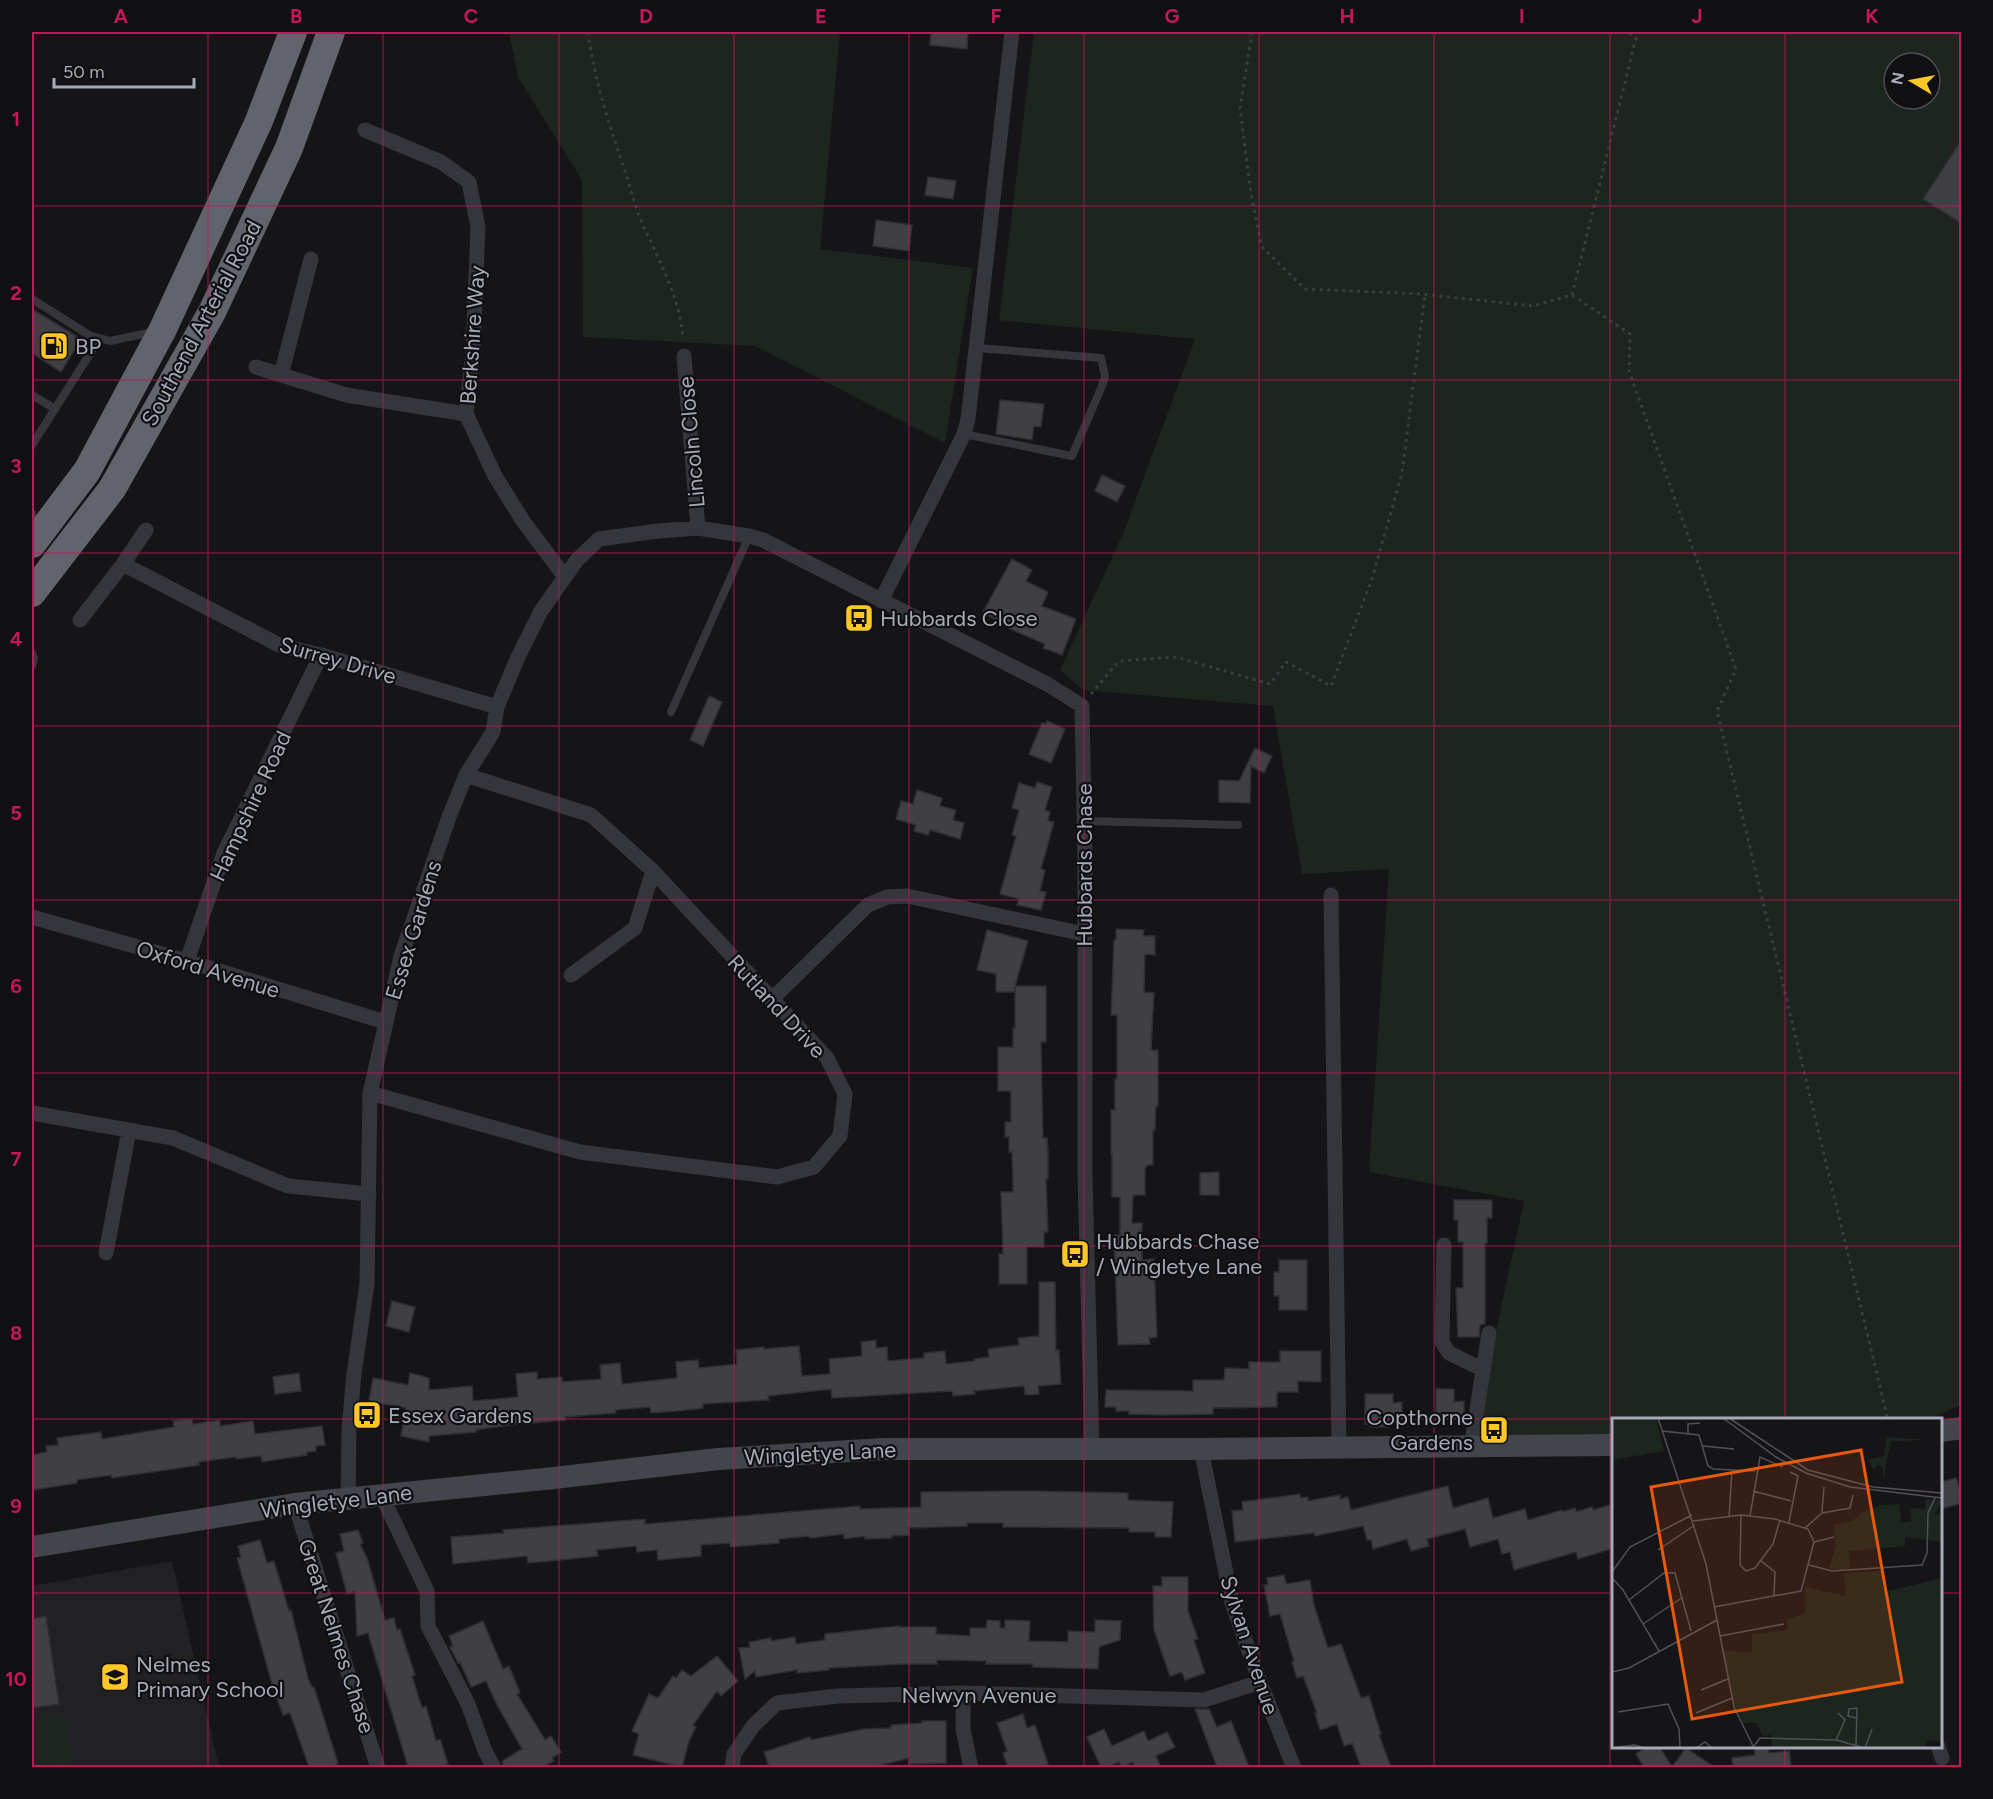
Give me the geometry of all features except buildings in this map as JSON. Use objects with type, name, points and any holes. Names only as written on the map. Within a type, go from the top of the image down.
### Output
[{"type":"highway","name":"Southend Arterial Road","points":[[33,532],[87,471],[163,329],[259,121],[293,32]]},
{"type":"highway","name":"Southend Arterial Road","points":[[32,593],[112,489],[212,312],[289,148],[331,32]]},
{"type":"street","points":[[881,601],[966,426],[977,348],[1012,32]]},
{"type":"street","name":"Berkshire Way","points":[[365,130],[441,162],[469,182],[478,227],[473,353],[466,414],[495,476],[523,521],[565,577]]},
{"type":"street","points":[[282,375],[311,259]]},
{"type":"street","name":"Lincoln Close","points":[[684,356],[698,528]]},
{"type":"street","points":[[256,367],[346,395],[466,414]]},
{"type":"street","points":[[698,528],[764,540],[1047,684],[1082,705]]},
{"type":"street","name":"Essex Gardens","points":[[348,1498],[349,1430],[354,1374],[367,1284],[370,1092],[401,956],[449,817],[466,775],[493,732],[497,707],[518,657],[541,611],[577,560],[599,539],[698,528]]},
{"type":"street","points":[[80,620],[146,530]]},
{"type":"street","name":"Surrey Drive","points":[[123,564],[279,645],[321,655],[497,707]]},
{"type":"street","name":"Hampshire Road","points":[[187,961],[224,853],[321,655]]},
{"type":"street","name":"Hubbards Chase","points":[[1082,705],[1085,821],[1085,1187],[1092,1449]]},
{"type":"street","name":"Rutland Drive","points":[[370,1092],[580,1152],[777,1177],[814,1167],[840,1136],[845,1094],[827,1058],[653,871],[591,815],[466,775]]},
{"type":"street","points":[[571,975],[635,928],[653,871]]},
{"type":"street","points":[[1331,895],[1339,1447]]},
{"type":"street","points":[[771,1000],[868,905],[887,897],[907,896],[1084,934]]},
{"type":"street","name":"Oxford Avenue","points":[[32,917],[187,961],[385,1022]]},
{"type":"street","points":[[32,1113],[173,1138],[288,1186],[369,1194]]},
{"type":"street","points":[[106,1253],[129,1130]]},
{"type":"street","points":[[1444,1245],[1442,1342],[1449,1353],[1482,1369]]},
{"type":"street","points":[[1472,1447],[1488,1332]]},
{"type":"street","points":[[1942,1431],[1962,1428]]},
{"type":"street","name":"Wingletye Lane","points":[[32,1547],[295,1504],[718,1459],[884,1449],[1612,1445]]},
{"type":"street","name":"Sylvan Avenue","points":[[1201,1449],[1232,1603],[1294,1767]]},
{"type":"street","points":[[381,1494],[427,1591],[428,1626],[468,1704],[485,1752],[495,1767]]},
{"type":"street","name":"Great Nelmes Chase","points":[[295,1504],[378,1767]]},
{"type":"street","name":"Nelwyn Avenue","points":[[732,1767],[734,1754],[753,1726],[777,1703],[838,1696],[963,1693],[1204,1700],[1260,1682]]},
{"type":"street","points":[[963,1693],[963,1729],[971,1767]]},
{"type":"lane","points":[[32,298],[89,335],[110,341],[163,329]]},
{"type":"lane","points":[[32,445],[100,338]]},
{"type":"lane","points":[[966,426],[1072,456],[1105,376],[1101,358],[977,348]]},
{"type":"lane","points":[[32,395],[55,409]]},
{"type":"lane","points":[[671,712],[749,536]]},
{"type":"lane","points":[[32,653],[34,658],[32,666]]},
{"type":"lane","points":[[1085,821],[1238,825]]},
{"type":"path","points":[[588,32],[591,58],[603,108],[640,217],[666,272],[682,320],[684,356]]},
{"type":"path","points":[[1252,32],[1240,108],[1251,194],[1262,247],[1305,289],[1425,294],[1533,306],[1572,295],[1630,334],[1629,371],[1736,669],[1717,711],[1888,1418]]},
{"type":"path","points":[[1572,295],[1636,38],[1629,32]]},
{"type":"path","points":[[1082,705],[1119,661],[1131,660],[1176,657],[1270,684],[1286,662],[1331,686],[1372,579],[1402,473],[1425,294]]},
{"type":"shaded area","points":[[509,32],[840,32],[820,249],[973,268],[945,443],[755,346],[583,337],[582,180],[518,77]]},
{"type":"shaded area","points":[[1034,32],[1961,32],[1961,1405],[1932,1418],[1612,1418],[1612,1443],[1471,1447],[1524,1201],[1369,1172],[1389,869],[1302,874],[1273,706],[1083,690],[1060,670],[1123,534],[1195,339],[999,320]]},
{"type":"shaded area","name":"Nelmes Primary School","points":[[172,1561],[219,1767],[32,1768],[32,1586]]},
{"type":"shaded area","points":[[65,1716],[72,1767],[32,1767],[32,1721]]},
{"type":"place","name":"BP","points":[[54,346]]},
{"type":"place","name":"Hubbards Close","points":[[859,618]]},
{"type":"place","name":"Hubbards Chase / Wingletye Lane","points":[[1075,1254]]},
{"type":"place","name":"Essex Gardens","points":[[367,1415]]},
{"type":"place","name":"Copthorne Gardens","points":[[1494,1430]]},
{"type":"place","name":"Nelmes Primary School","points":[[115,1677]]}]
